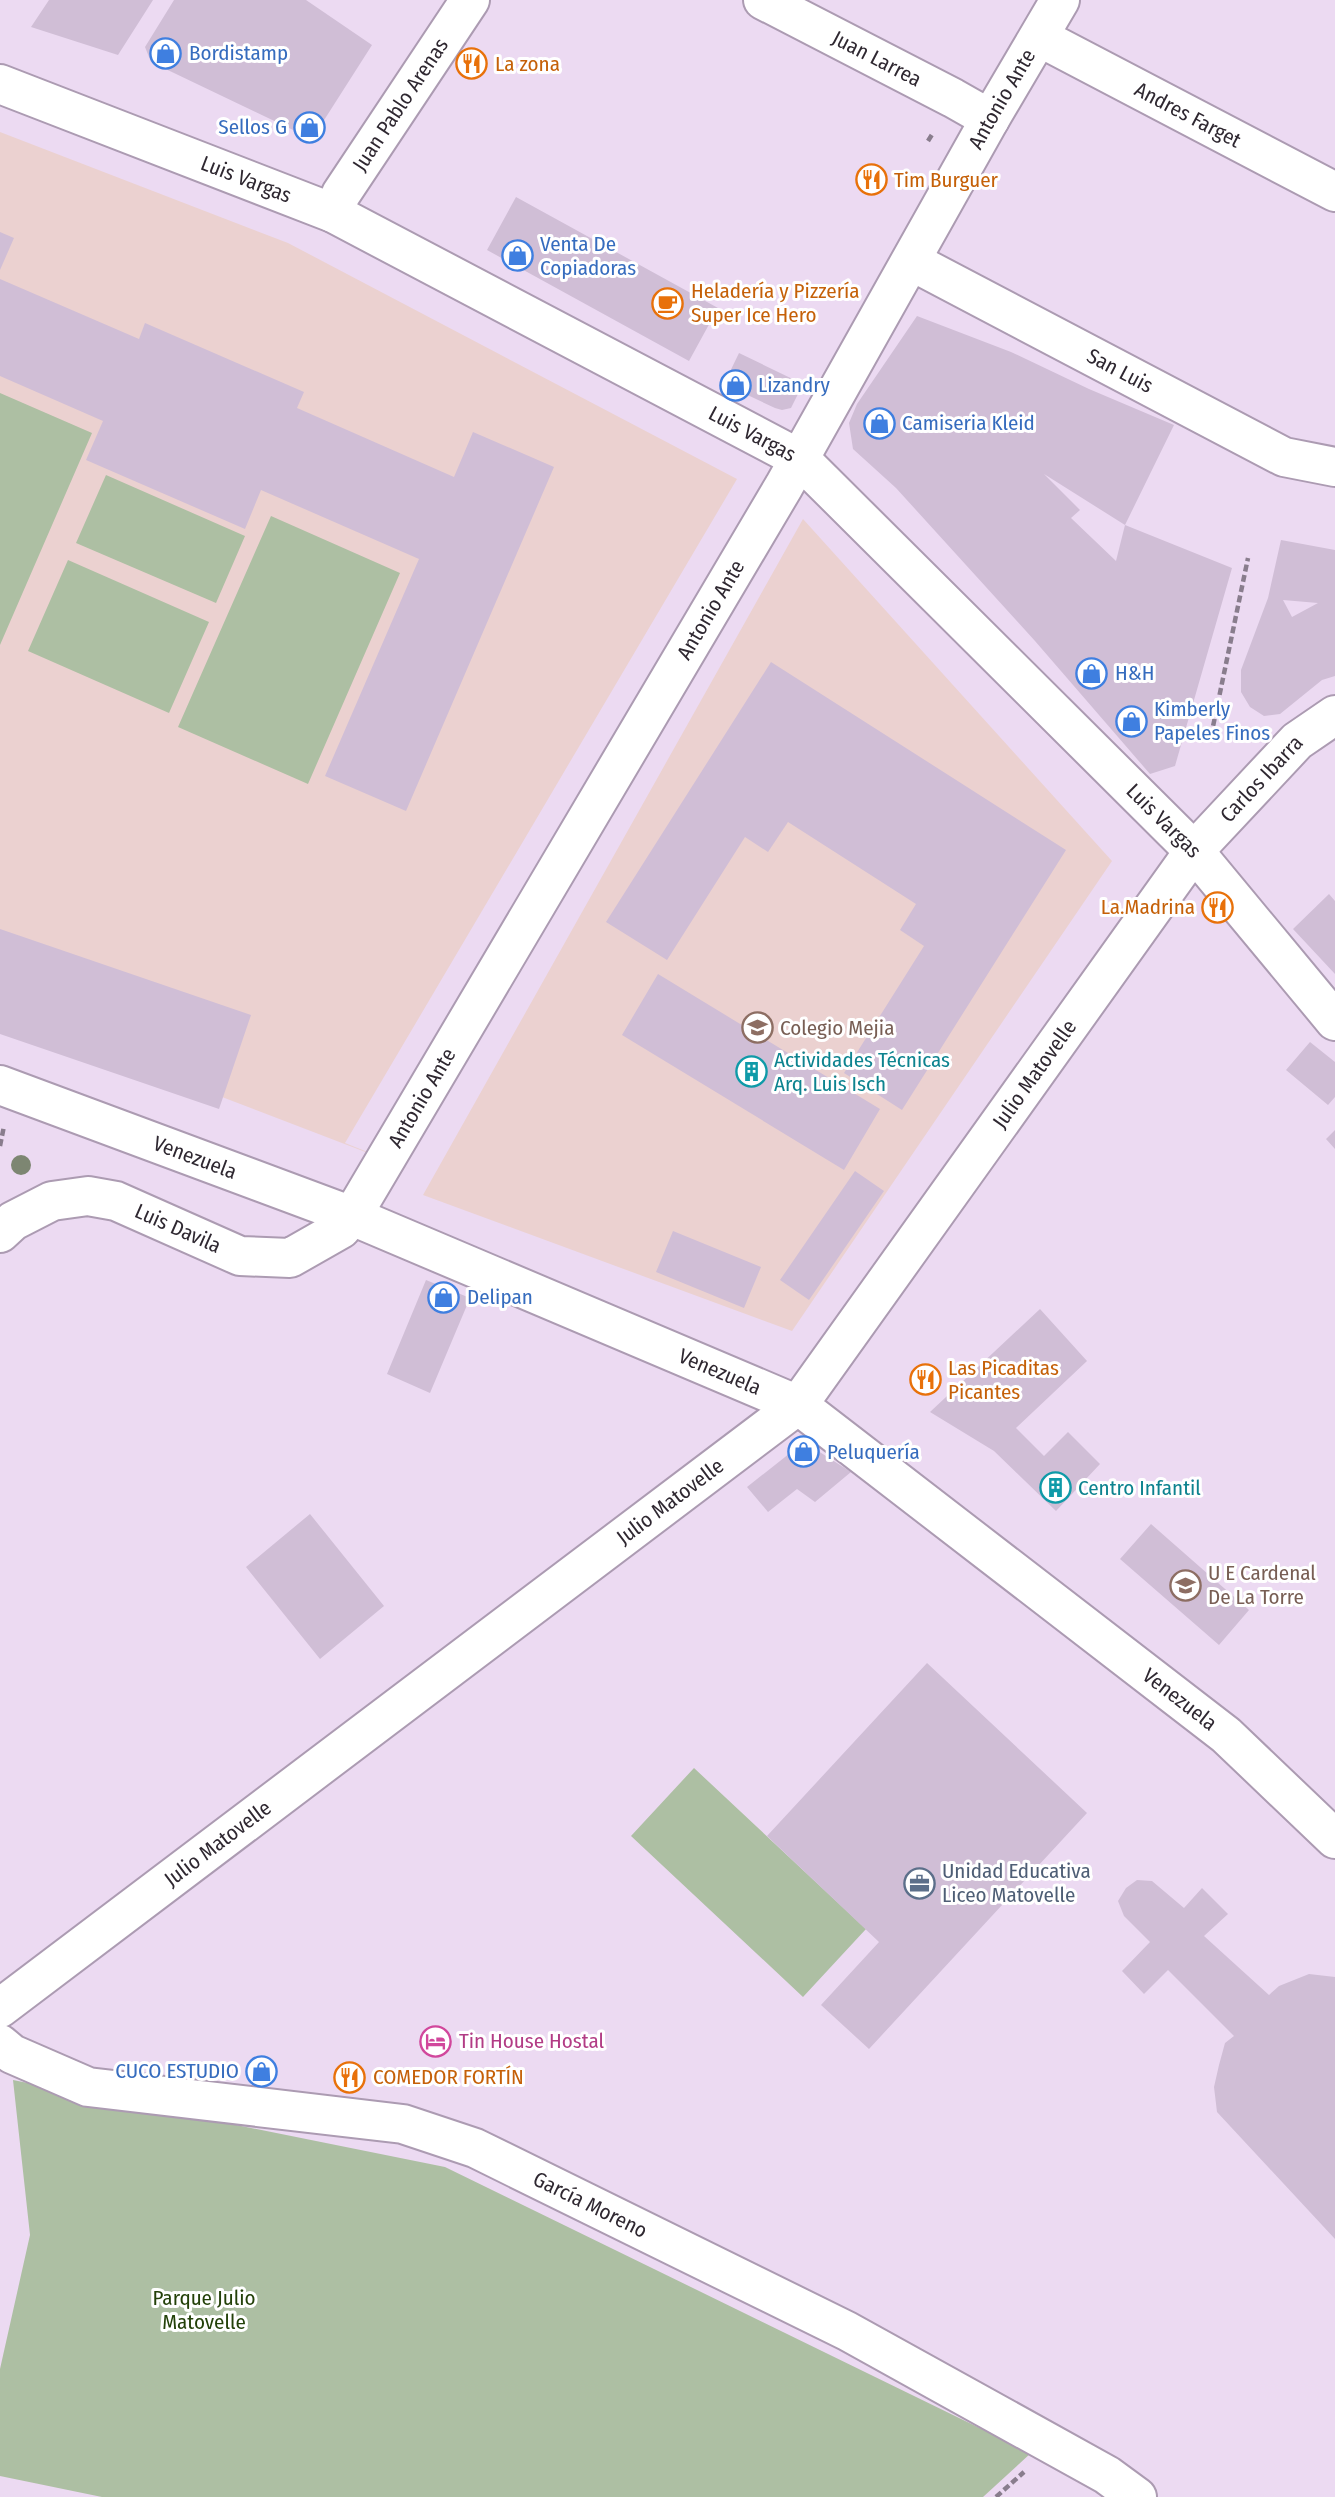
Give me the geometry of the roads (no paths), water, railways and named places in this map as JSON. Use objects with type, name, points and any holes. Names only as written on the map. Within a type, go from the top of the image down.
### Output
[{"type":"street","name":"Juan Pablo Arenas","points":[[333,213],[341,194],[470,0]]},
{"type":"street","name":"Juan Larrea","points":[[763,0],[989,119]]},
{"type":"street","name":"Antonio Ante","points":[[352,1216],[800,459],[989,119],[1060,0]]},
{"type":"street","name":"Andres Farget","points":[[1039,37],[1335,192]]},
{"type":"street","name":"Luis Vargas","points":[[0,84],[333,213],[800,459],[1194,851],[1335,1021]]},
{"type":"street","name":"San Luis","points":[[911,261],[1284,457],[1335,467]]},
{"type":"street","name":"Carlos Ibarra","points":[[1194,851],[1297,741],[1335,715]]},
{"type":"street","name":"Julio Matovelle","points":[[0,2008],[798,1405],[1194,851]]},
{"type":"street","name":"Venezuela","points":[[0,1085],[352,1216],[798,1405],[1226,1735],[1335,1839]]},
{"type":"street","name":"Luis Davila","points":[[0,1233],[13,1221],[52,1201],[88,1196],[116,1201],[240,1256],[290,1258],[341,1229],[352,1216]]},
{"type":"street","name":"García Moreno","points":[[0,2044],[12,2054],[88,2087],[403,2124],[475,2147],[847,2331],[1107,2476],[1137,2497]]},
{"type":"place","name":"Bordistamp","points":[[166,53]]},
{"type":"place","name":"La zona","points":[[472,64]]},
{"type":"place","name":"Sellos G","points":[[310,127]]},
{"type":"place","name":"Tim Burguer","points":[[871,180]]},
{"type":"place","name":"Venta De Copiadoras","points":[[517,256]]},
{"type":"place","name":"Heladería y Pizzería Super Ice Hero","points":[[668,303]]},
{"type":"place","name":"Lizandry","points":[[735,385]]},
{"type":"place","name":"Camiseria Kleid","points":[[879,423]]},
{"type":"place","name":"H&H","points":[[1092,673]]},
{"type":"place","name":"Kimberly Papeles Finos","points":[[1131,721]]},
{"type":"place","name":"La.Madrina","points":[[1218,907]]},
{"type":"place","name":"Colegio Mejia","points":[[757,1028]]},
{"type":"place","name":"Actividades Técnicas Arq. Luis Isch","points":[[751,1072]]},
{"type":"place","name":"Delipan","points":[[444,1297]]},
{"type":"place","name":"Las Picaditas Picantes","points":[[925,1380]]},
{"type":"place","name":"Peluquería","points":[[804,1452]]},
{"type":"place","name":"Centro Infantil","points":[[1055,1488]]},
{"type":"place","name":"U E Cardenal De La Torre","points":[[1185,1585]]},
{"type":"place","name":"Unidad Educativa Liceo Matovelle","points":[[919,1883]]},
{"type":"place","name":"Tin House Hostal","points":[[436,2041]]},
{"type":"place","name":"CUCO ESTUDIO","points":[[262,2071]]},
{"type":"place","name":"COMEDOR FORTÍN","points":[[350,2077]]},
{"type":"park label","name":"Parque Julio Matovelle","points":[[204,2310]]}]
